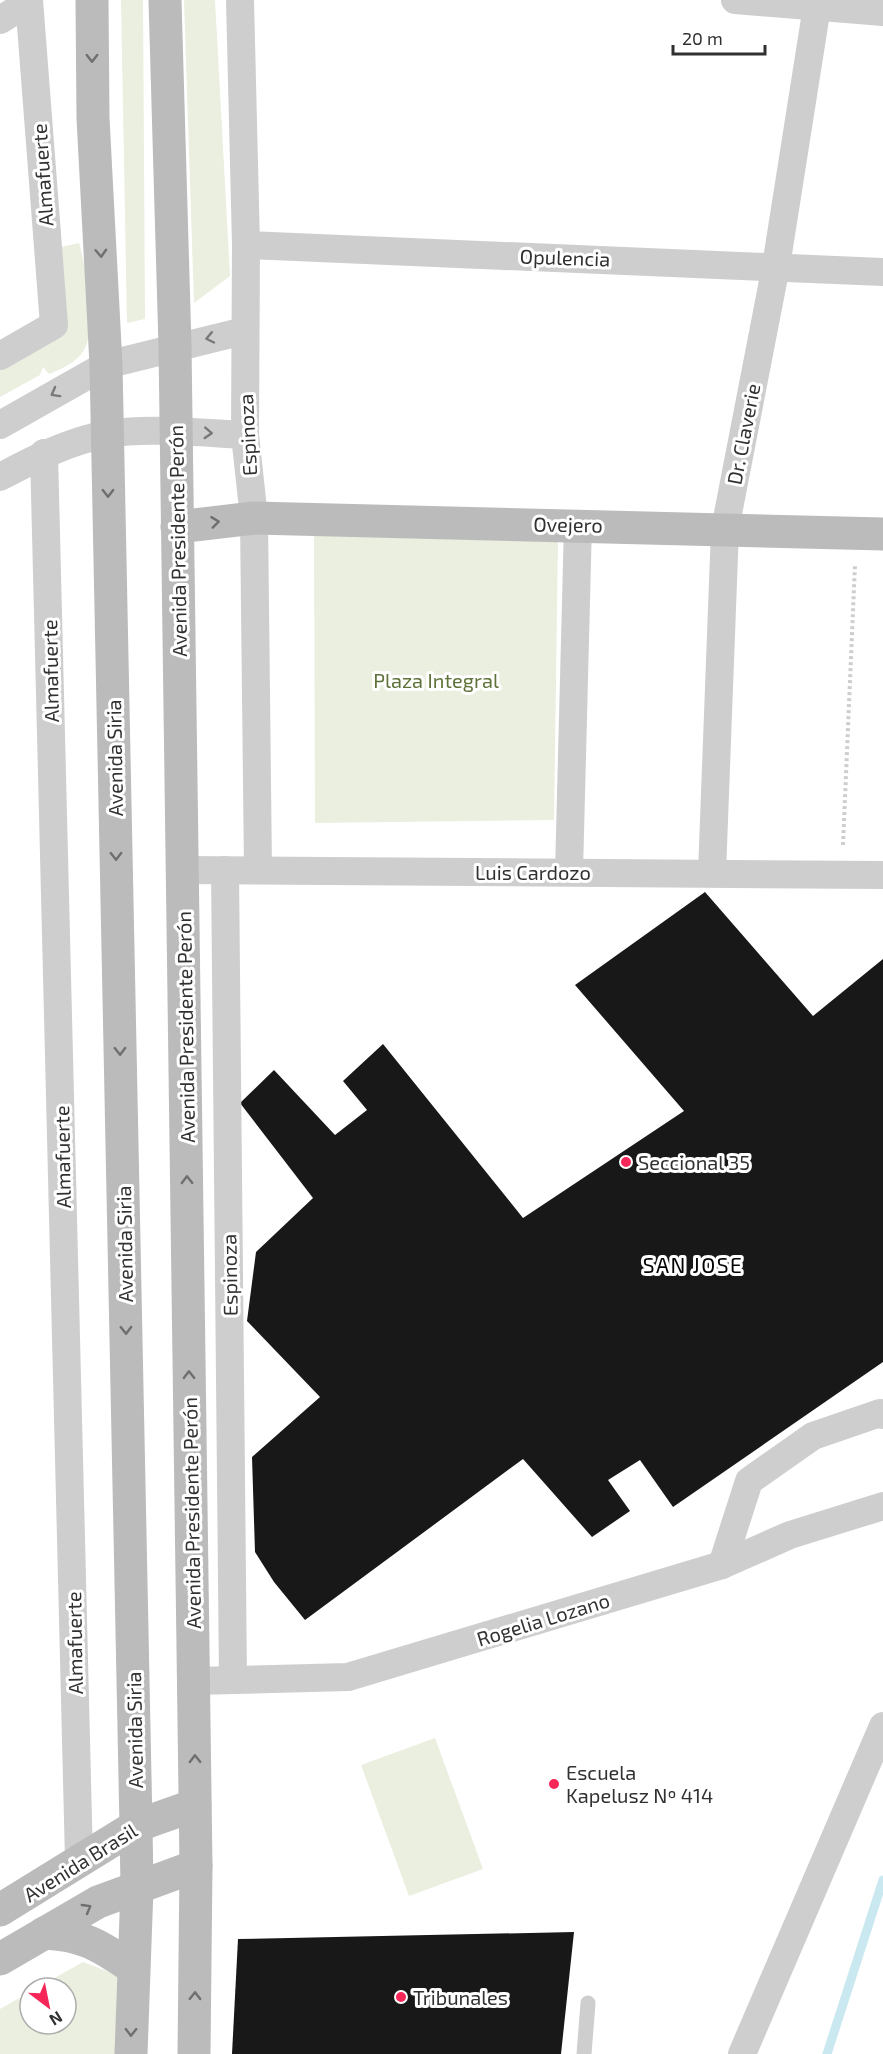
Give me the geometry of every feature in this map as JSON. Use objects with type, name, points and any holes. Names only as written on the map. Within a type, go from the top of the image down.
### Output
[{"type":"main road","points":[[92,0],[93,118],[106,364],[107,434]]},
{"type":"main road","name":"Avenida Presidente Perón","points":[[165,0],[175,346],[183,870],[196,1866],[194,2054]]},
{"type":"main road","name":"Avenida Siria","points":[[107,434],[137,1888],[131,2054]]},
{"type":"main road","name":"Ovejero","points":[[177,527],[254,518],[578,524],[870,534]]},
{"type":"main road","name":"Avenida Brasil","points":[[0,1910],[136,1826],[195,1805]]},
{"type":"main road","points":[[0,1959],[98,1902],[196,1866]]},
{"type":"main road","points":[[44,1933],[66,1934],[95,1942],[133,1968]]},
{"type":"street","name":"Espinoza","points":[[240,0],[246,245],[245,435],[254,518],[258,870]]},
{"type":"street","points":[[735,0],[818,3],[883,12]]},
{"type":"street","points":[[0,20],[29,1]]},
{"type":"street","name":"Almafuerte","points":[[0,356],[54,325],[29,1]]},
{"type":"street","name":"Dr. Claverie","points":[[712,873],[725,528],[776,266],[818,3]]},
{"type":"street","name":"Opulencia","points":[[246,245],[883,272]]},
{"type":"street","points":[[0,424],[106,364],[244,331]]},
{"type":"street","points":[[0,477],[44,453],[107,434],[176,432],[245,435]]},
{"type":"street","name":"Almafuerte","points":[[44,453],[79,1860]]},
{"type":"street","points":[[568,872],[578,524]]},
{"type":"street","name":"Luis Cardozo","points":[[183,870],[883,874]]},
{"type":"street","name":"Espinoza","points":[[225,870],[233,1680]]},
{"type":"street","points":[[722,1565],[749,1481],[813,1436],[880,1413],[883,1415]]},
{"type":"street","name":"Rogelia Lozano","points":[[194,1681],[348,1677],[722,1565],[790,1535],[883,1506]]},
{"type":"street","points":[[742,2054],[883,1726]]},
{"type":"lane","points":[[584,2054],[588,2003]]},
{"type":"path","points":[[842,874],[870,534]]},
{"type":"green space","points":[[121,0],[143,0],[145,319],[127,323]]},
{"type":"green space","points":[[184,0],[215,0],[230,276],[194,303]]},
{"type":"green space","points":[[79,243],[90,312],[90,327],[84,350],[73,362],[49,374],[43,367],[40,375],[0,397],[0,360],[52,329],[61,247]]},
{"type":"green space","name":"Plaza Integral","points":[[314,532],[558,539],[554,820],[315,823]]},
{"type":"green space","points":[[435,1738],[483,1869],[409,1896],[361,1765]]},
{"type":"green space","points":[[83,1962],[117,1975],[116,2054],[0,2054],[0,2009],[18,1999],[18,2036],[78,2036],[78,1976],[58,1976]]},
{"type":"building","points":[[705,892],[813,1016],[883,959],[883,1362],[673,1507],[640,1460],[608,1480],[630,1511],[592,1537],[523,1459],[305,1620],[274,1582],[255,1552],[252,1457],[320,1397],[247,1321],[256,1252],[313,1198],[240,1103],[274,1070],[335,1135],[367,1110],[343,1081],[383,1044],[523,1218],[684,1111],[575,985]]},
{"type":"building","name":"Tribunales","points":[[574,1932],[561,2054],[232,2054],[238,1939]]},
{"type":"waterway","points":[[827,2054],[883,1880]]},
{"type":"place","name":"Seccional 35","points":[[626,1162]]},
{"type":"place","name":"Escuela Kapelusz Nº 414","points":[[554,1784]]},
{"type":"place","name":"Tribunales","points":[[401,1997]]},
{"type":"district","name":"SAN JOSE","points":[[693,1264]]}]
